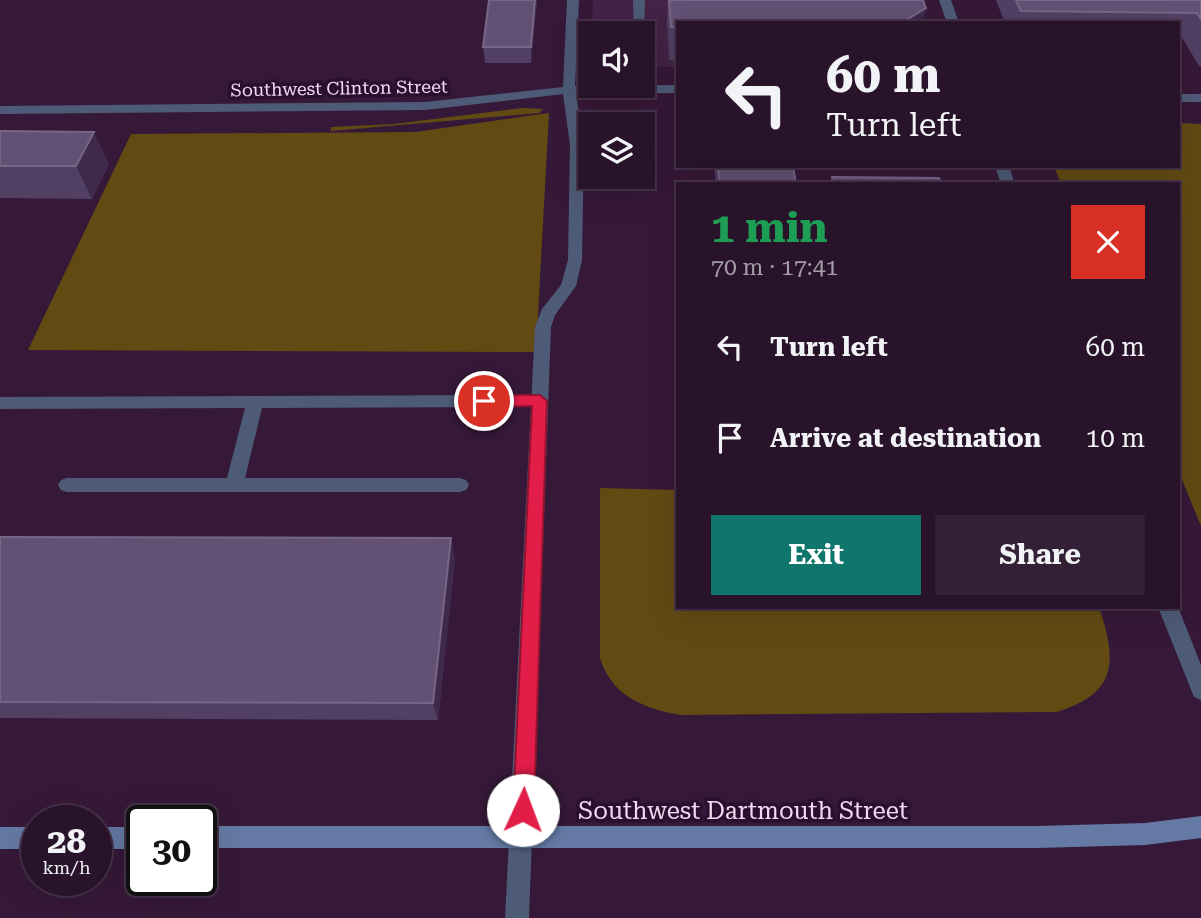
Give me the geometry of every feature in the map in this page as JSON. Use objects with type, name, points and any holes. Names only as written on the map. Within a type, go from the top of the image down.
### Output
[{"type":"main road","name":"Southwest Dartmouth Street","points":[[217,837],[1037,837],[1145,834],[1201,827]]},
{"type":"main road","points":[[0,838],[21,838]]},
{"type":"street","points":[[517,918],[542,327],[548,313],[568,286],[575,260],[577,145],[569,90],[573,0]]},
{"type":"street","points":[[639,0],[640,21]]},
{"type":"street","points":[[944,0],[952,21]]},
{"type":"street","name":"Southwest Clinton Street","points":[[655,88],[676,89]]},
{"type":"street","name":"Southwest Clinton Street","points":[[0,110],[425,106],[578,90]]},
{"type":"street","points":[[1180,98],[1201,98]]},
{"type":"street","points":[[1,406],[540,401]]},
{"type":"street","points":[[234,485],[255,402]]},
{"type":"street","points":[[66,485],[460,485]]},
{"type":"street","points":[[1169,609],[1201,690]]},
{"type":"shaded area","points":[[593,0],[908,0],[676,21],[676,67],[655,67],[655,21],[592,21]]},
{"type":"shaded area","points":[[523,108],[543,109],[539,113],[331,131],[331,127],[394,124]]},
{"type":"shaded area","points":[[549,113],[536,352],[28,350],[131,134],[415,132]]},
{"type":"shaded area","points":[[1180,123],[1201,124],[1201,526],[1180,475],[1180,182],[1060,182],[1055,168],[1180,168]]},
{"type":"shaded area","points":[[600,488],[676,490],[676,609],[1100,609],[1110,659],[1108,673],[1102,685],[1092,695],[1057,712],[681,715],[642,704],[621,691],[605,671],[600,658]]},
{"type":"building","points":[[489,0],[535,0],[531,47],[483,47]]},
{"type":"building","points":[[669,0],[923,0],[926,8],[904,21],[676,21],[676,27],[671,27]]},
{"type":"building","points":[[1016,0],[1201,0],[1201,19],[1197,13],[1021,11]]},
{"type":"building","points":[[0,131],[94,132],[76,166],[0,166]]},
{"type":"building","points":[[718,168],[793,168],[796,182],[720,182]]},
{"type":"building","points":[[832,177],[939,178],[940,182],[833,182]]},
{"type":"building","points":[[0,537],[451,538],[433,703],[0,702]]},
{"type":"route","points":[[484,401],[540,401],[523,810]]}]
